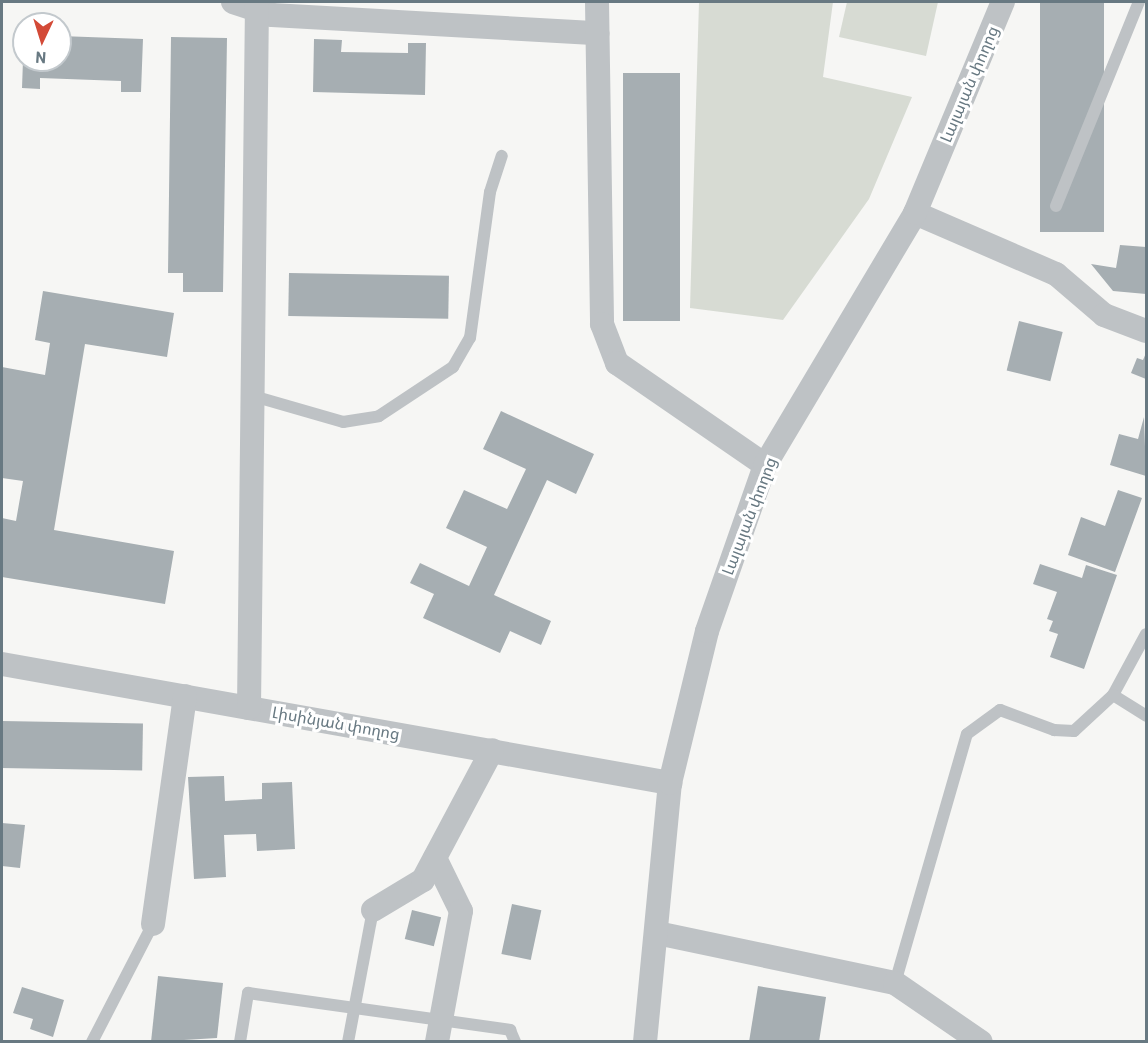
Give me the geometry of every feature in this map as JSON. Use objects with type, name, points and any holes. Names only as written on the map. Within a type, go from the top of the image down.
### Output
[{"type":"street","points":[[233,2],[257,4],[272,15],[598,33]]},
{"type":"street","points":[[597,2],[602,324],[617,363],[765,465]]},
{"type":"street","name":"Լալայան փողոց","points":[[645,1041],[670,783],[707,631],[765,465],[915,213],[1003,2]]},
{"type":"street","points":[[249,708],[257,4]]},
{"type":"street","points":[[915,213],[1056,274],[1104,315],[1146,331]]},
{"type":"street","name":"Լիսինյան փողոց","points":[[2,664],[670,783]]},
{"type":"street","points":[[153,924],[185,696]]},
{"type":"street","points":[[374,910],[423,880],[492,750]]},
{"type":"street","points":[[435,858],[461,911],[439,1030]]},
{"type":"street","points":[[657,933],[895,983],[981,1041]]},
{"type":"lane","points":[[1056,206],[1139,2]]},
{"type":"lane","points":[[253,396],[343,422],[379,416],[453,367],[470,338],[490,192],[502,156]]},
{"type":"lane","points":[[895,983],[967,734],[1000,710],[1054,730],[1074,731],[1113,695],[1146,634]]},
{"type":"lane","points":[[1113,695],[1146,716]]},
{"type":"lane","points":[[348,1041],[374,910]]},
{"type":"lane","points":[[92,1041],[153,924]]},
{"type":"lane","points":[[240,1041],[248,993],[354,1008],[439,1030],[510,1030],[515,1041]]},
{"type":"shaded area","points":[[699,2],[833,2],[823,77],[912,97],[869,199],[783,320],[690,308]]},
{"type":"shaded area","points":[[847,2],[938,2],[926,56],[839,37]]},
{"type":"building","points":[[1040,2],[1104,2],[1104,232],[1040,232]]},
{"type":"building","points":[[72,36],[143,39],[141,92],[121,92],[121,81],[40,78],[40,89],[22,88],[23,72],[72,72]]},
{"type":"building","points":[[171,37],[227,38],[223,292],[183,292],[183,273],[168,273]]},
{"type":"building","points":[[314,39],[342,40],[341,52],[408,53],[408,43],[426,43],[425,95],[313,92]]},
{"type":"building","points":[[623,73],[680,73],[680,321],[623,321]]},
{"type":"building","points":[[1120,245],[1146,247],[1146,294],[1113,291],[1091,264],[1116,268]]},
{"type":"building","points":[[289,273],[449,276],[448,319],[288,316]]},
{"type":"building","points":[[43,291],[174,313],[167,357],[85,344],[54,530],[174,551],[165,604],[2,577],[2,518],[16,521],[23,481],[2,478],[2,367],[45,375],[50,343],[35,340]]},
{"type":"building","points":[[1019,321],[1063,332],[1050,381],[1007,370]]},
{"type":"building","points":[[1146,353],[1146,379],[1131,373],[1137,358],[1143,360]]},
{"type":"building","points":[[501,411],[594,454],[576,494],[547,480],[494,595],[551,621],[541,645],[510,631],[500,653],[423,618],[434,594],[410,583],[420,563],[469,586],[487,547],[446,528],[464,490],[507,509],[526,469],[483,449]]},
{"type":"building","points":[[1144,417],[1146,476],[1110,465],[1119,434],[1138,439]]},
{"type":"building","points":[[1118,490],[1142,498],[1115,572],[1068,555],[1081,517],[1105,526]]},
{"type":"building","points":[[1040,564],[1082,578],[1086,565],[1117,575],[1084,669],[1050,657],[1058,634],[1049,631],[1053,621],[1047,619],[1057,592],[1033,584]]},
{"type":"building","points":[[2,721],[143,723],[142,770],[2,768]]},
{"type":"building","points":[[224,776],[225,801],[262,799],[262,783],[292,782],[295,849],[257,851],[256,834],[224,835],[226,877],[194,879],[188,777]]},
{"type":"building","points":[[2,823],[25,825],[20,868],[2,866]]},
{"type":"building","points":[[512,904],[541,910],[531,960],[501,954]]},
{"type":"building","points":[[412,910],[441,917],[434,946],[405,939]]},
{"type":"building","points":[[158,976],[223,983],[217,1038],[151,1042]]},
{"type":"building","points":[[758,986],[826,997],[819,1042],[749,1042]]},
{"type":"building","points":[[22,987],[64,1000],[53,1037],[30,1029],[33,1019],[13,1013]]}]
